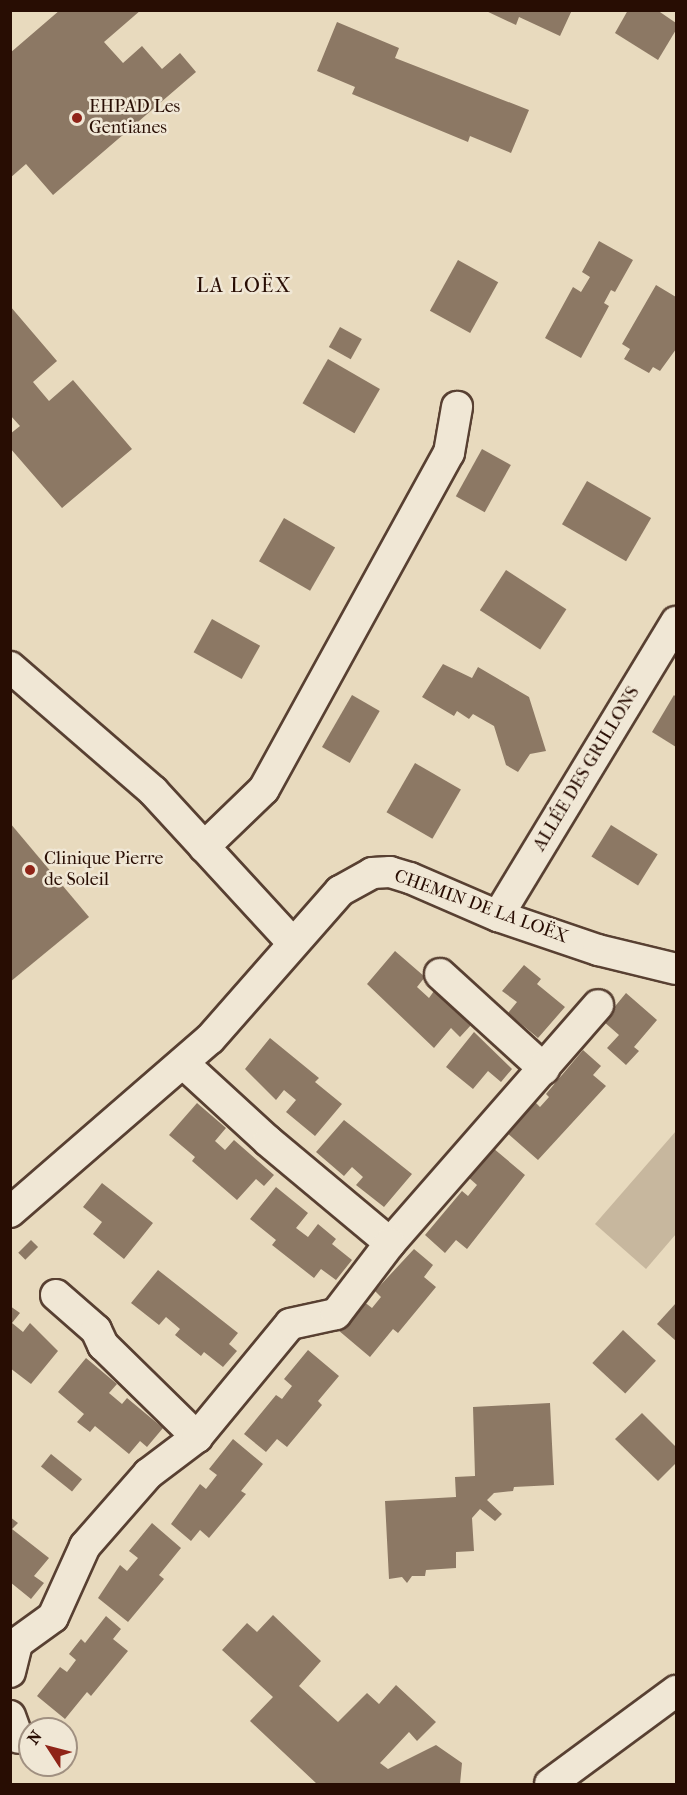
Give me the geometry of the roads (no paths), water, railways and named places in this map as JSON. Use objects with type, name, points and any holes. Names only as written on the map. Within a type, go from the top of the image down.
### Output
[{"type":"street","points":[[204,847],[264,789],[449,453],[457,407]]},
{"type":"street","name":"ALLÉE DES GRILLONS","points":[[498,916],[676,622]]},
{"type":"street","points":[[10,667],[153,791],[293,943]]},
{"type":"street","name":"CHEMIN DE LA LOËX","points":[[10,1212],[210,1039],[340,891],[372,873],[390,872],[410,878],[498,916],[598,950],[676,969]]},
{"type":"street","points":[[440,974],[544,1069]]},
{"type":"street","points":[[10,1672],[14,1640],[53,1617],[85,1546],[132,1492],[148,1474],[197,1437],[290,1324],[336,1314],[390,1243],[598,1005]]},
{"type":"street","points":[[183,1063],[267,1141],[390,1243]]},
{"type":"street","points":[[56,1295],[96,1330],[104,1346],[197,1437]]},
{"type":"street","points":[[550,1785],[676,1691]]},
{"type":"place","name":"EHPAD Les Gentianes","points":[[77,118]]},
{"type":"place","name":"Clinique Pierre de Soleil","points":[[30,870]]},
{"type":"district","name":"LA LOËX","points":[[244,285]]}]
